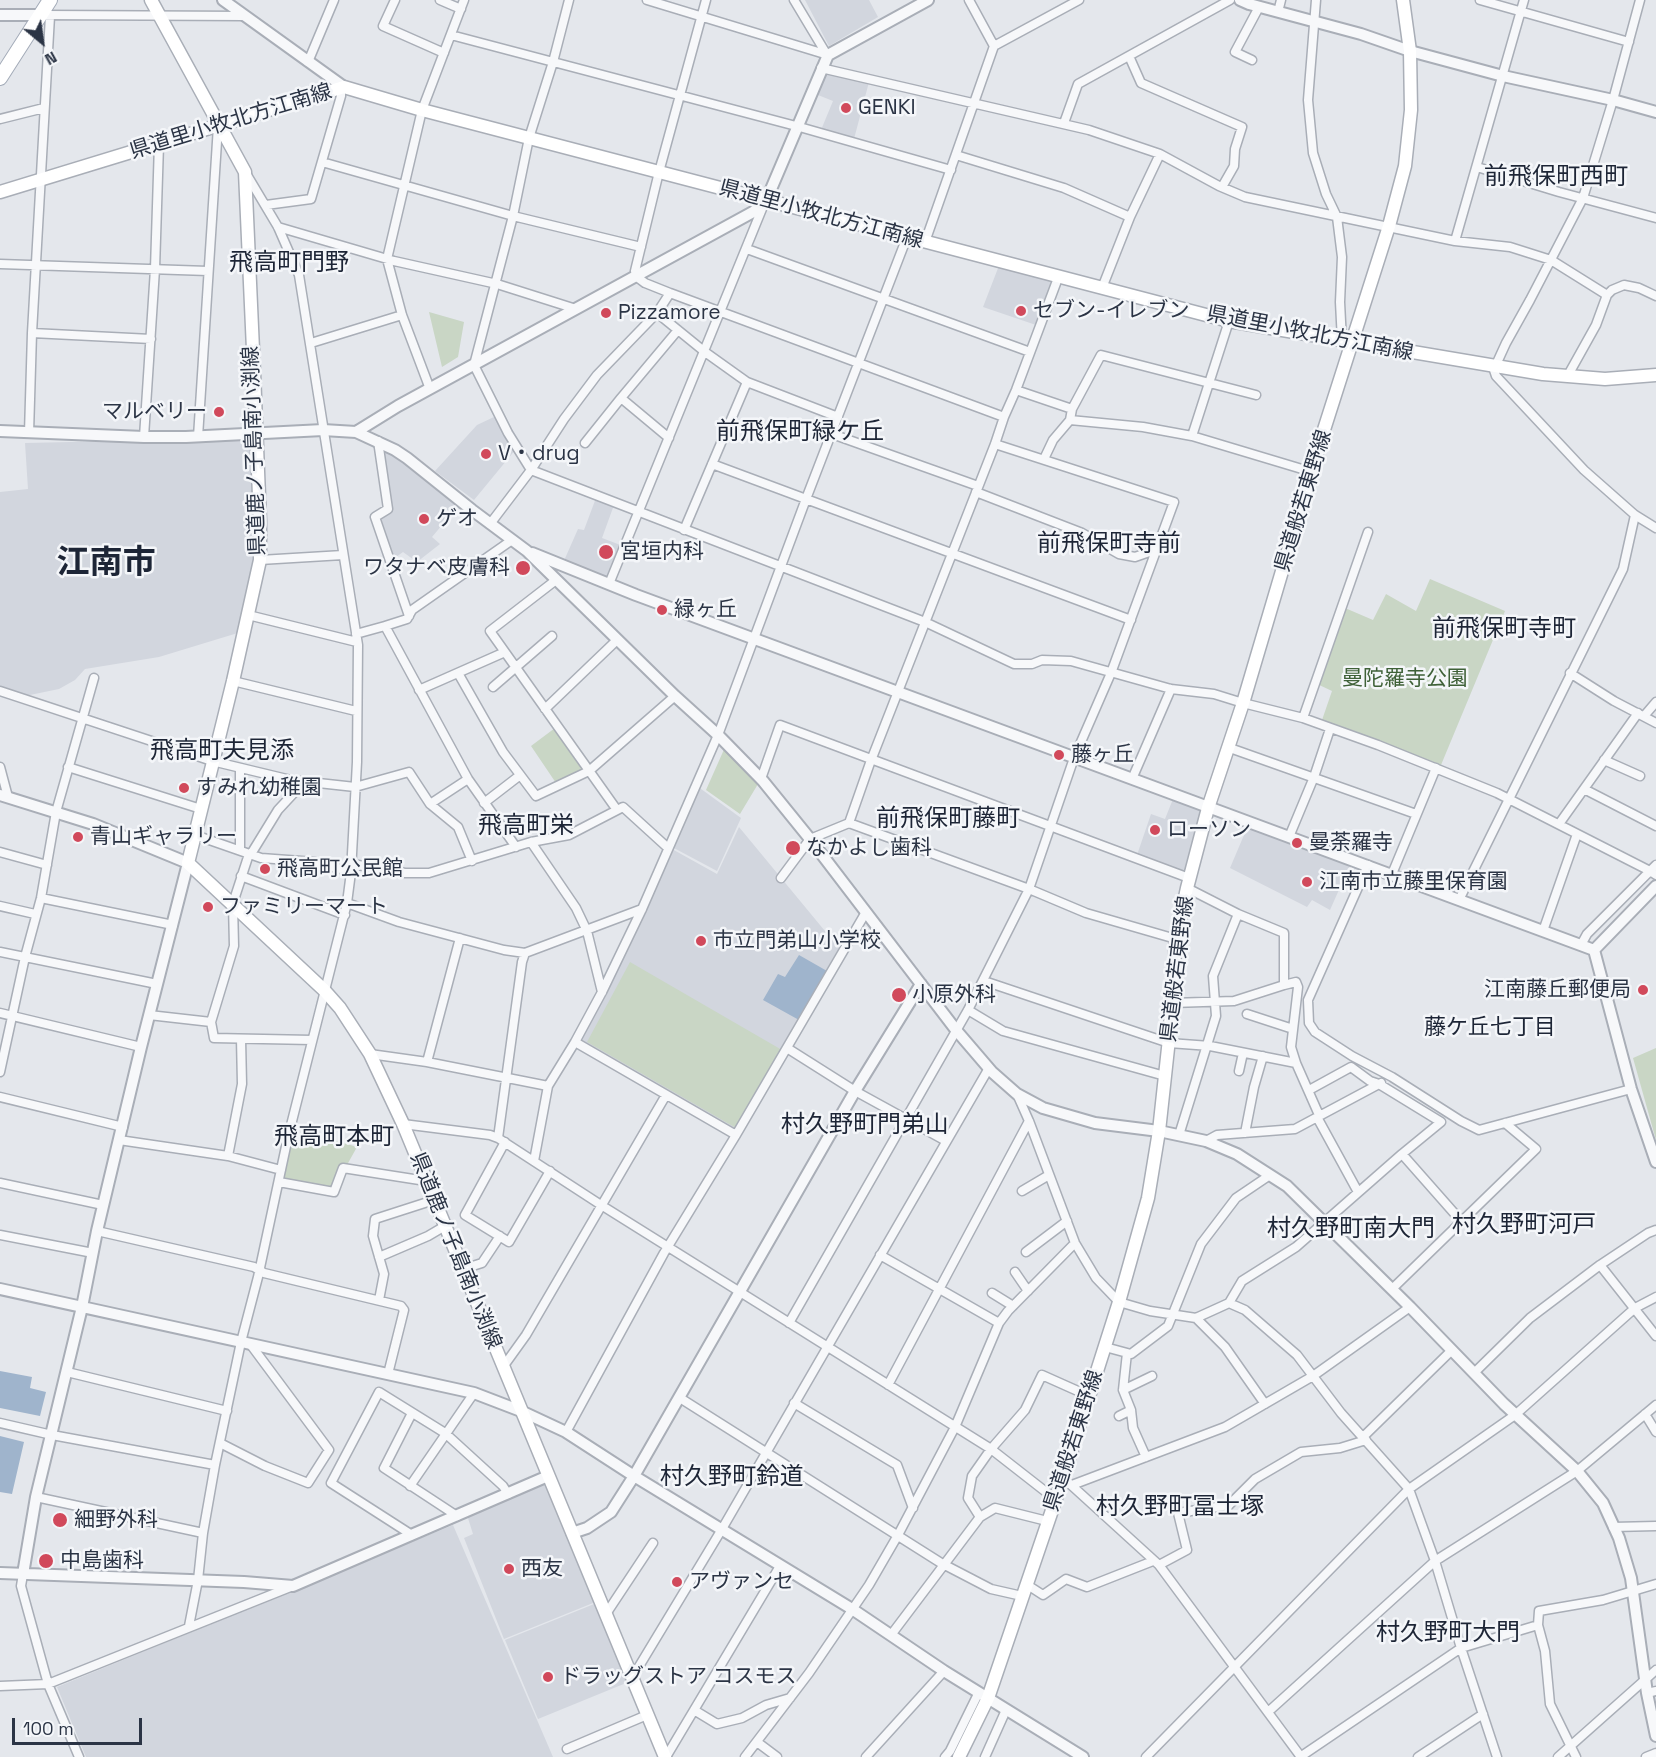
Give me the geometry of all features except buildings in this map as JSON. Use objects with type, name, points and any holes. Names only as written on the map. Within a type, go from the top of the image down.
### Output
[{"type":"main road","points":[[0,78],[45,15],[50,0]]},
{"type":"main road","name":"県道鹿ノ子島南小渕線","points":[[151,0],[245,172],[260,521],[260,560],[188,863],[324,990],[340,1008],[370,1054],[403,1124],[666,1757]]},
{"type":"main road","name":"県道般若東野線","points":[[959,1757],[1024,1590],[1055,1498],[1067,1482],[1089,1396],[1119,1302],[1148,1198],[1159,1131],[1169,1043],[1176,939],[1188,883],[1208,808],[1243,704],[1312,472],[1347,342],[1389,226],[1405,166],[1411,111],[1410,51],[1403,0]]},
{"type":"main road","name":"県道里小牧北方江南線","points":[[0,192],[343,88],[1058,278],[1229,321],[1494,367],[1567,377],[1605,379],[1656,375]]},
{"type":"street","points":[[223,0],[343,88],[311,199],[266,206]]},
{"type":"street","points":[[308,62],[334,0]]},
{"type":"street","points":[[395,0],[382,26],[444,53]]},
{"type":"street","points":[[430,389],[402,315],[387,259],[423,110],[463,4],[440,0]]},
{"type":"street","points":[[569,0],[553,62],[529,138],[513,216],[474,365],[508,433],[531,470],[925,622],[1014,664],[1042,660],[1071,661],[1171,689],[1215,694],[1243,704],[1303,718],[1436,768],[1510,800],[1654,871],[1587,934],[1581,945]]},
{"type":"street","points":[[647,0],[828,55]]},
{"type":"street","points":[[706,0],[659,172],[635,271],[637,277],[645,283],[670,293],[1004,417]]},
{"type":"street","points":[[794,0],[828,55]]},
{"type":"street","points":[[609,584],[796,126],[828,55],[928,0]]},
{"type":"street","points":[[969,0],[994,46]]},
{"type":"street","points":[[925,242],[994,46],[1079,0]]},
{"type":"street","points":[[1064,123],[1078,84],[1230,0]]},
{"type":"street","points":[[1240,0],[1258,7],[1362,34],[1410,51],[1503,76],[1613,100],[1656,112]]},
{"type":"street","points":[[1278,12],[1281,0]]},
{"type":"street","points":[[1316,0],[1308,100],[1313,153],[1326,194],[1337,217],[1342,257],[1340,302],[1347,342]]},
{"type":"street","points":[[1480,0],[1629,42]]},
{"type":"street","points":[[1455,241],[1524,0]]},
{"type":"street","points":[[1640,0],[1583,198],[1494,367],[1496,376],[1584,470],[1635,515],[1656,528]]},
{"type":"street","points":[[1252,60],[1235,52],[1258,7]]},
{"type":"street","points":[[0,15],[246,16]]},
{"type":"street","points":[[29,433],[44,108],[45,15]]},
{"type":"street","points":[[451,35],[796,126],[951,170]]},
{"type":"street","points":[[1129,56],[1141,83],[1242,127],[1235,149],[1234,166],[1222,187]]},
{"type":"street","points":[[821,68],[1064,123],[1160,154],[1245,197],[1455,241],[1510,247],[1551,260],[1607,295]]},
{"type":"street","points":[[0,118],[44,108]]},
{"type":"street","points":[[198,436],[219,125]]},
{"type":"street","points":[[144,437],[155,269],[159,144]]},
{"type":"street","points":[[1102,288],[1130,217],[1160,154]]},
{"type":"street","points":[[956,155],[1064,188],[1130,217]]},
{"type":"street","points":[[322,162],[513,216],[641,247]]},
{"type":"street","points":[[1478,167],[1656,218]]},
{"type":"street","points":[[189,1626],[215,1465],[246,1343],[281,1170],[324,990],[345,915],[352,868],[357,762],[356,638],[299,275],[278,227],[245,172]]},
{"type":"street","points":[[356,432],[753,212],[766,201]]},
{"type":"street","points":[[278,227],[387,259],[495,284],[576,309]]},
{"type":"street","points":[[534,1161],[548,1086],[602,992],[642,909],[718,735],[907,237]]},
{"type":"street","points":[[747,249],[1030,352]]},
{"type":"street","points":[[0,264],[208,271]]},
{"type":"street","points":[[849,823],[1058,278]]},
{"type":"street","points":[[1567,377],[1596,325],[1607,295],[1612,290],[1624,285],[1639,288],[1656,296]]},
{"type":"street","points":[[490,524],[531,470],[564,419],[597,375],[657,312],[670,293]]},
{"type":"street","points":[[657,312],[705,352],[747,382],[838,417]]},
{"type":"street","points":[[311,343],[402,315]]},
{"type":"street","points":[[1192,436],[1229,321]]},
{"type":"street","points":[[585,443],[678,330]]},
{"type":"street","points":[[32,333],[151,339]]},
{"type":"street","points":[[1044,459],[1053,440],[1070,420],[1072,409],[1101,355],[1256,395]]},
{"type":"street","points":[[684,530],[747,382]]},
{"type":"street","points":[[1016,390],[1072,409]]},
{"type":"street","points":[[621,398],[669,438]]},
{"type":"street","points":[[1070,420],[1143,427],[1192,436],[1312,472]]},
{"type":"street","points":[[0,431],[144,437],[323,430],[356,432],[378,441],[407,458],[527,551],[761,779],[810,839],[956,1030],[989,1068],[1017,1094],[1043,1108],[1095,1123],[1159,1131],[1206,1141],[1237,1154],[1287,1186],[1515,1415],[1577,1471],[1603,1503],[1619,1538],[1631,1578],[1645,1680],[1651,1692],[1656,1736]]},
{"type":"street","points":[[832,434],[1082,532],[1119,554],[1135,557],[1155,550]]},
{"type":"street","points":[[378,441],[388,509],[375,517],[409,616]]},
{"type":"street","points":[[789,1323],[968,1010],[1029,889],[1074,758],[1111,673],[1174,502],[995,444]]},
{"type":"street","points":[[712,464],[1131,620]]},
{"type":"street","points":[[1459,900],[1623,569],[1635,515]]},
{"type":"street","points":[[1303,718],[1368,532]]},
{"type":"street","points":[[248,615],[356,638],[407,619],[412,610],[512,540]]},
{"type":"street","points":[[527,551],[754,639],[1594,950]]},
{"type":"street","points":[[260,560],[343,555]]},
{"type":"street","points":[[556,580],[490,631],[617,810]]},
{"type":"street","points":[[385,626],[468,779],[516,847]]},
{"type":"street","points":[[493,687],[552,636]]},
{"type":"street","points":[[545,709],[617,640]]},
{"type":"street","points":[[419,690],[505,652]]},
{"type":"street","points":[[458,673],[503,752],[536,796],[589,771],[675,696]]},
{"type":"street","points":[[1570,673],[1614,701],[1656,723]]},
{"type":"street","points":[[0,1072],[35,914],[41,898],[56,812],[94,678]]},
{"type":"street","points":[[233,681],[356,711]]},
{"type":"street","points":[[1132,779],[1171,689]]},
{"type":"street","points":[[0,691],[212,762],[304,782],[355,787],[409,772],[430,804],[458,827],[472,861]]},
{"type":"street","points":[[1559,824],[1604,760],[1641,715],[1656,702]]},
{"type":"street","points":[[761,779],[780,725],[1050,826],[1188,883],[1238,914],[1284,933],[1284,986]]},
{"type":"street","points":[[1289,837],[1314,777],[1330,729]]},
{"type":"street","points":[[1227,747],[1416,814]]},
{"type":"street","points":[[1604,760],[1640,776]]},
{"type":"street","points":[[0,767],[4,796],[93,824],[188,863],[103,1205],[82,1307],[36,1497],[22,1574],[21,1586],[48,1684],[79,1757]]},
{"type":"street","points":[[68,767],[201,808]]},
{"type":"street","points":[[240,768],[246,853],[233,903],[234,946],[211,1022],[214,1038],[312,1040]]},
{"type":"street","points":[[1392,874],[1436,768]]},
{"type":"street","points":[[484,803],[519,776]]},
{"type":"street","points":[[430,804],[468,779]]},
{"type":"street","points":[[246,853],[278,810],[304,782]]},
{"type":"street","points":[[1584,789],[1656,826]]},
{"type":"street","points":[[195,835],[261,858],[405,873],[429,873],[531,842],[569,835],[623,807],[668,848]]},
{"type":"street","points":[[781,878],[810,839],[849,823],[1029,889],[1086,914],[1176,939]]},
{"type":"street","points":[[1543,931],[1577,834]]},
{"type":"street","points":[[531,842],[576,908],[587,931],[602,992]]},
{"type":"street","points":[[0,852],[47,865]]},
{"type":"street","points":[[1368,865],[1308,1000],[1309,1023],[1315,1032],[1479,1130],[1631,1089]]},
{"type":"street","points":[[241,876],[345,915]]},
{"type":"street","points":[[1594,950],[1656,886]]},
{"type":"street","points":[[41,898],[173,925]]},
{"type":"street","points":[[347,903],[399,922],[525,953],[642,909]]},
{"type":"street","points":[[0,906],[35,914]]},
{"type":"street","points":[[566,1432],[668,1247],[866,912]]},
{"type":"street","points":[[1179,1136],[1215,1016],[1213,976],[1238,914]]},
{"type":"street","points":[[427,1062],[460,938]]},
{"type":"street","points":[[1594,950],[1631,1089],[1656,1162]]},
{"type":"street","points":[[0,952],[158,984]]},
{"type":"street","points":[[525,953],[507,1078],[501,1140],[465,1215],[509,1242],[550,1171]]},
{"type":"street","points":[[984,981],[1169,1043],[1207,1046],[1296,1063]]},
{"type":"street","points":[[1172,1003],[1234,1001],[1296,982],[1298,987],[1291,1047],[1319,1117],[1358,1192]]},
{"type":"street","points":[[572,1533],[587,1528],[611,1512],[634,1476],[855,1091],[921,984]]},
{"type":"street","points":[[968,1010],[1003,1031],[1165,1076]]},
{"type":"street","points":[[0,1013],[141,1047]]},
{"type":"street","points":[[1246,1014],[1293,1029]]},
{"type":"street","points":[[149,1015],[211,1022]]},
{"type":"street","points":[[228,1156],[242,1084],[241,1039]]},
{"type":"street","points":[[575,1042],[736,1135]]},
{"type":"street","points":[[787,1048],[855,1091],[946,1141]]},
{"type":"street","points":[[1239,1071],[1243,1053]]},
{"type":"street","points":[[370,1054],[427,1062],[548,1086]]},
{"type":"street","points":[[1245,1133],[1263,1056]]},
{"type":"street","points":[[1196,1318],[1228,1303],[1242,1281],[1296,1246],[1441,1122],[1379,1083],[1370,1081],[1351,1067],[1311,1089]]},
{"type":"street","points":[[632,1678],[722,1529],[989,1068]]},
{"type":"street","points":[[1206,1141],[1217,1135],[1295,1129],[1392,1077]]},
{"type":"street","points":[[1017,1094],[1075,1243],[1096,1278],[1119,1302],[1150,1311],[1196,1318],[1225,1347],[1264,1404]]},
{"type":"street","points":[[503,1367],[526,1335],[666,1095]]},
{"type":"street","points":[[0,1098],[123,1127]]},
{"type":"street","points":[[888,1385],[1029,1120]]},
{"type":"street","points":[[1392,1289],[1536,1149],[1505,1123]]},
{"type":"street","points":[[403,1124],[490,1135],[501,1140],[991,1449],[1055,1498]]},
{"type":"street","points":[[119,1140],[228,1156],[281,1170]]},
{"type":"street","points":[[1402,1154],[1461,1222]]},
{"type":"street","points":[[279,1182],[334,1192],[343,1168],[426,1181]]},
{"type":"street","points":[[1022,1191],[1049,1174]]},
{"type":"street","points":[[1105,1347],[1131,1354],[1168,1326],[1201,1245],[1236,1198],[1270,1175]]},
{"type":"street","points":[[0,1183],[103,1205]]},
{"type":"street","points":[[380,1300],[384,1274],[373,1236],[375,1219],[434,1200]]},
{"type":"street","points":[[1026,1252],[1067,1221]]},
{"type":"street","points":[[379,1257],[428,1236],[445,1226]]},
{"type":"street","points":[[1474,1373],[1530,1318],[1600,1265],[1656,1230]]},
{"type":"street","points":[[97,1231],[401,1306],[404,1310],[388,1374]]},
{"type":"street","points":[[0,1235],[93,1252]]},
{"type":"street","points":[[463,1269],[482,1263],[500,1236]]},
{"type":"street","points":[[745,1757],[790,1698],[869,1585],[913,1508],[955,1427],[999,1323],[1075,1243]]},
{"type":"street","points":[[880,1256],[999,1323]]},
{"type":"street","points":[[1600,1265],[1656,1336]]},
{"type":"street","points":[[1015,1272],[1028,1291]]},
{"type":"street","points":[[0,1289],[474,1393],[521,1411],[566,1432],[1083,1757]]},
{"type":"street","points":[[992,1293],[1013,1306]]},
{"type":"street","points":[[1146,1757],[1409,1490],[1515,1415],[1635,1308],[1656,1297]]},
{"type":"street","points":[[1228,1303],[1245,1310],[1297,1355],[1341,1413],[1409,1490],[1436,1561],[1461,1648],[1497,1757]]},
{"type":"street","points":[[1067,1482],[1146,1457],[1225,1427],[1313,1376],[1410,1307]]},
{"type":"street","points":[[220,1443],[266,1466],[308,1483],[329,1450],[246,1343]]},
{"type":"street","points":[[680,1398],[944,1564],[991,1589],[1024,1590],[1043,1595],[1066,1579],[1087,1587],[1187,1550],[1178,1513],[1229,1504],[1255,1479],[1301,1452],[1341,1448],[1365,1438],[1452,1350]]},
{"type":"street","points":[[1127,1353],[1123,1390],[1131,1410],[1133,1428],[1146,1457]]},
{"type":"street","points":[[67,1372],[227,1411]]},
{"type":"street","points":[[980,1517],[968,1498],[972,1476],[991,1449],[1025,1410],[1042,1375],[1089,1396]]},
{"type":"street","points":[[1123,1390],[1152,1376]]},
{"type":"street","points":[[412,1535],[331,1483],[379,1392],[446,1435],[503,1486],[508,1494]]},
{"type":"street","points":[[410,1486],[474,1393]]},
{"type":"street","points":[[794,1403],[897,1465],[913,1508]]},
{"type":"street","points":[[1268,1712],[1436,1561],[1577,1471],[1656,1405]]},
{"type":"street","points":[[1119,1416],[1131,1410]]},
{"type":"street","points":[[412,1413],[384,1468],[456,1516]]},
{"type":"street","points":[[1645,1414],[1656,1432]]},
{"type":"street","points":[[0,1423],[52,1435],[215,1465]]},
{"type":"street","points":[[0,1686],[48,1684],[293,1586],[548,1476]]},
{"type":"street","points":[[1067,1482],[1156,1563],[1301,1757],[1461,1648],[1538,1625]]},
{"type":"street","points":[[36,1497],[203,1533]]},
{"type":"street","points":[[891,1635],[980,1517],[995,1508],[1047,1521]]},
{"type":"street","points":[[1613,1527],[1656,1526]]},
{"type":"street","points":[[606,1614],[653,1543]]},
{"type":"street","points":[[666,1757],[780,1566]]},
{"type":"street","points":[[0,1573],[293,1586]]},
{"type":"street","points":[[263,1598],[269,1584]]},
{"type":"street","points":[[1576,1757],[1550,1704],[1545,1652],[1538,1625],[1539,1611],[1603,1600],[1656,1584]]},
{"type":"street","points":[[1558,1757],[1656,1670]]},
{"type":"street","points":[[866,1757],[944,1671]]},
{"type":"street","points":[[945,1757],[983,1695]]},
{"type":"street","points":[[694,1710],[717,1724],[742,1718],[766,1705],[790,1698]]},
{"type":"street","points":[[985,1757],[1006,1710]]},
{"type":"street","points":[[1418,1757],[1483,1714]]},
{"type":"street","points":[[567,1749],[647,1715]]},
{"type":"street","points":[[757,1742],[777,1757]]},
{"type":"street","points":[[1646,1757],[1656,1754]]},
{"type":"shaded area","points":[[805,0],[869,0],[878,17],[829,46]]},
{"type":"shaded area","points":[[822,71],[869,82],[854,139],[821,130],[833,101],[813,93]]},
{"type":"shaded area","points":[[1000,263],[1054,281],[1036,325],[983,307]]},
{"type":"shaded area","points":[[496,416],[516,449],[474,500],[435,471],[477,425]]},
{"type":"shaded area","points":[[253,438],[257,560],[241,632],[159,657],[85,669],[75,680],[59,689],[25,696],[0,688],[0,492],[28,489],[25,443]]},
{"type":"shaded area","points":[[380,445],[399,455],[458,506],[432,537],[440,544],[417,562],[403,552],[392,560],[378,518],[390,510]]},
{"type":"shaded area","points":[[596,498],[614,505],[602,538],[623,546],[609,582],[563,563],[578,529],[584,530]]},
{"type":"shaded area","points":[[697,786],[741,818],[717,871],[672,847]]},
{"type":"shaded area","points":[[1173,799],[1203,810],[1187,874],[1137,855],[1151,814],[1165,819]]},
{"type":"shaded area","points":[[739,827],[839,948],[735,1131],[580,1041],[672,849],[717,874]]},
{"type":"shaded area","points":[[1247,828],[1350,865],[1330,910],[1312,900],[1307,907],[1230,868]]},
{"type":"shaded area","points":[[547,1481],[598,1601],[504,1639],[464,1538],[473,1534],[467,1515]]},
{"type":"shaded area","points":[[453,1525],[553,1757],[86,1757],[57,1687]]},
{"type":"shaded area","points":[[599,1602],[631,1681],[538,1719],[505,1640]]},
{"type":"green space","points":[[429,312],[464,322],[458,357],[442,367]]},
{"type":"green space","name":"曼陀羅寺公園","points":[[1430,579],[1505,611],[1441,765],[1354,731],[1321,723],[1332,691],[1315,683],[1338,605],[1373,620],[1386,594],[1416,611]]},
{"type":"green space","points":[[555,728],[585,769],[556,783],[531,746]]},
{"type":"green space","points":[[726,745],[761,779],[740,814],[706,790]]},
{"type":"green space","points":[[630,962],[782,1050],[736,1128],[587,1042]]},
{"type":"green space","points":[[1656,1048],[1656,1140],[1633,1058]]},
{"type":"green space","points":[[317,1135],[357,1147],[333,1190],[281,1181],[289,1140],[313,1145]]},
{"type":"water","points":[[799,955],[827,971],[799,1020],[763,1000],[778,974],[785,977]]},
{"type":"water","points":[[0,1371],[32,1377],[30,1388],[46,1392],[40,1416],[0,1408]]},
{"type":"water","points":[[0,1436],[24,1442],[12,1494],[0,1492]]},
{"type":"place","name":"GENKI","points":[[846,108]]},
{"type":"place","name":"セブン-イレブン","points":[[1021,311]]},
{"type":"place","name":"Pizzamore","points":[[606,313]]},
{"type":"place","name":"マルベリー","points":[[219,412]]},
{"type":"place","name":"V・drug","points":[[486,454]]},
{"type":"place","name":"ゲオ","points":[[424,519]]},
{"type":"place","name":"宮垣内科","points":[[606,552]]},
{"type":"place","name":"ワタナベ皮膚科","points":[[523,568]]},
{"type":"place","name":"緑ヶ丘","points":[[662,610]]},
{"type":"place","name":"藤ヶ丘","points":[[1059,755]]},
{"type":"place","name":"すみれ幼稚園","points":[[184,788]]},
{"type":"place","name":"ローソン","points":[[1155,830]]},
{"type":"place","name":"青山ギャラリー","points":[[78,837]]},
{"type":"place","name":"曼荼羅寺","points":[[1297,843]]},
{"type":"place","name":"なかよし歯科","points":[[793,848]]},
{"type":"place","name":"飛高町公民館","points":[[265,869]]},
{"type":"place","name":"江南市立藤里保育園","points":[[1307,882]]},
{"type":"place","name":"ファミリーマート","points":[[208,907]]},
{"type":"place","name":"市立門弟山小学校","points":[[701,941]]},
{"type":"place","name":"江南藤丘郵便局","points":[[1643,990]]},
{"type":"place","name":"小原外科","points":[[899,995]]},
{"type":"place","name":"細野外科","points":[[60,1520]]},
{"type":"place","name":"中島歯科","points":[[46,1561]]},
{"type":"place","name":"西友","points":[[509,1569]]},
{"type":"place","name":"アヴァンセ","points":[[677,1582]]},
{"type":"place","name":"ドラッグストア コスモス","points":[[548,1677]]},
{"type":"district","name":"前飛保町西町","points":[[1556,177]]},
{"type":"district","name":"飛高町門野","points":[[289,263]]},
{"type":"district","name":"前飛保町緑ケ丘","points":[[800,432]]},
{"type":"district","name":"前飛保町寺前","points":[[1109,544]]},
{"type":"district","name":"江南市","points":[[106,564]]},
{"type":"district","name":"前飛保町寺町","points":[[1504,629]]},
{"type":"district","name":"飛高町夫見添","points":[[222,751]]},
{"type":"district","name":"前飛保町藤町","points":[[948,819]]},
{"type":"district","name":"飛高町栄","points":[[526,826]]},
{"type":"district","name":"藤ケ丘七丁目","points":[[1490,1028]]},
{"type":"district","name":"村久野町門弟山","points":[[865,1125]]},
{"type":"district","name":"飛高町本町","points":[[334,1137]]},
{"type":"district","name":"村久野町河戸","points":[[1524,1225]]},
{"type":"district","name":"村久野町南大門","points":[[1351,1229]]},
{"type":"district","name":"村久野町鈴道","points":[[732,1477]]},
{"type":"district","name":"村久野町冨士塚","points":[[1180,1507]]},
{"type":"district","name":"村久野町大門","points":[[1448,1633]]}]
